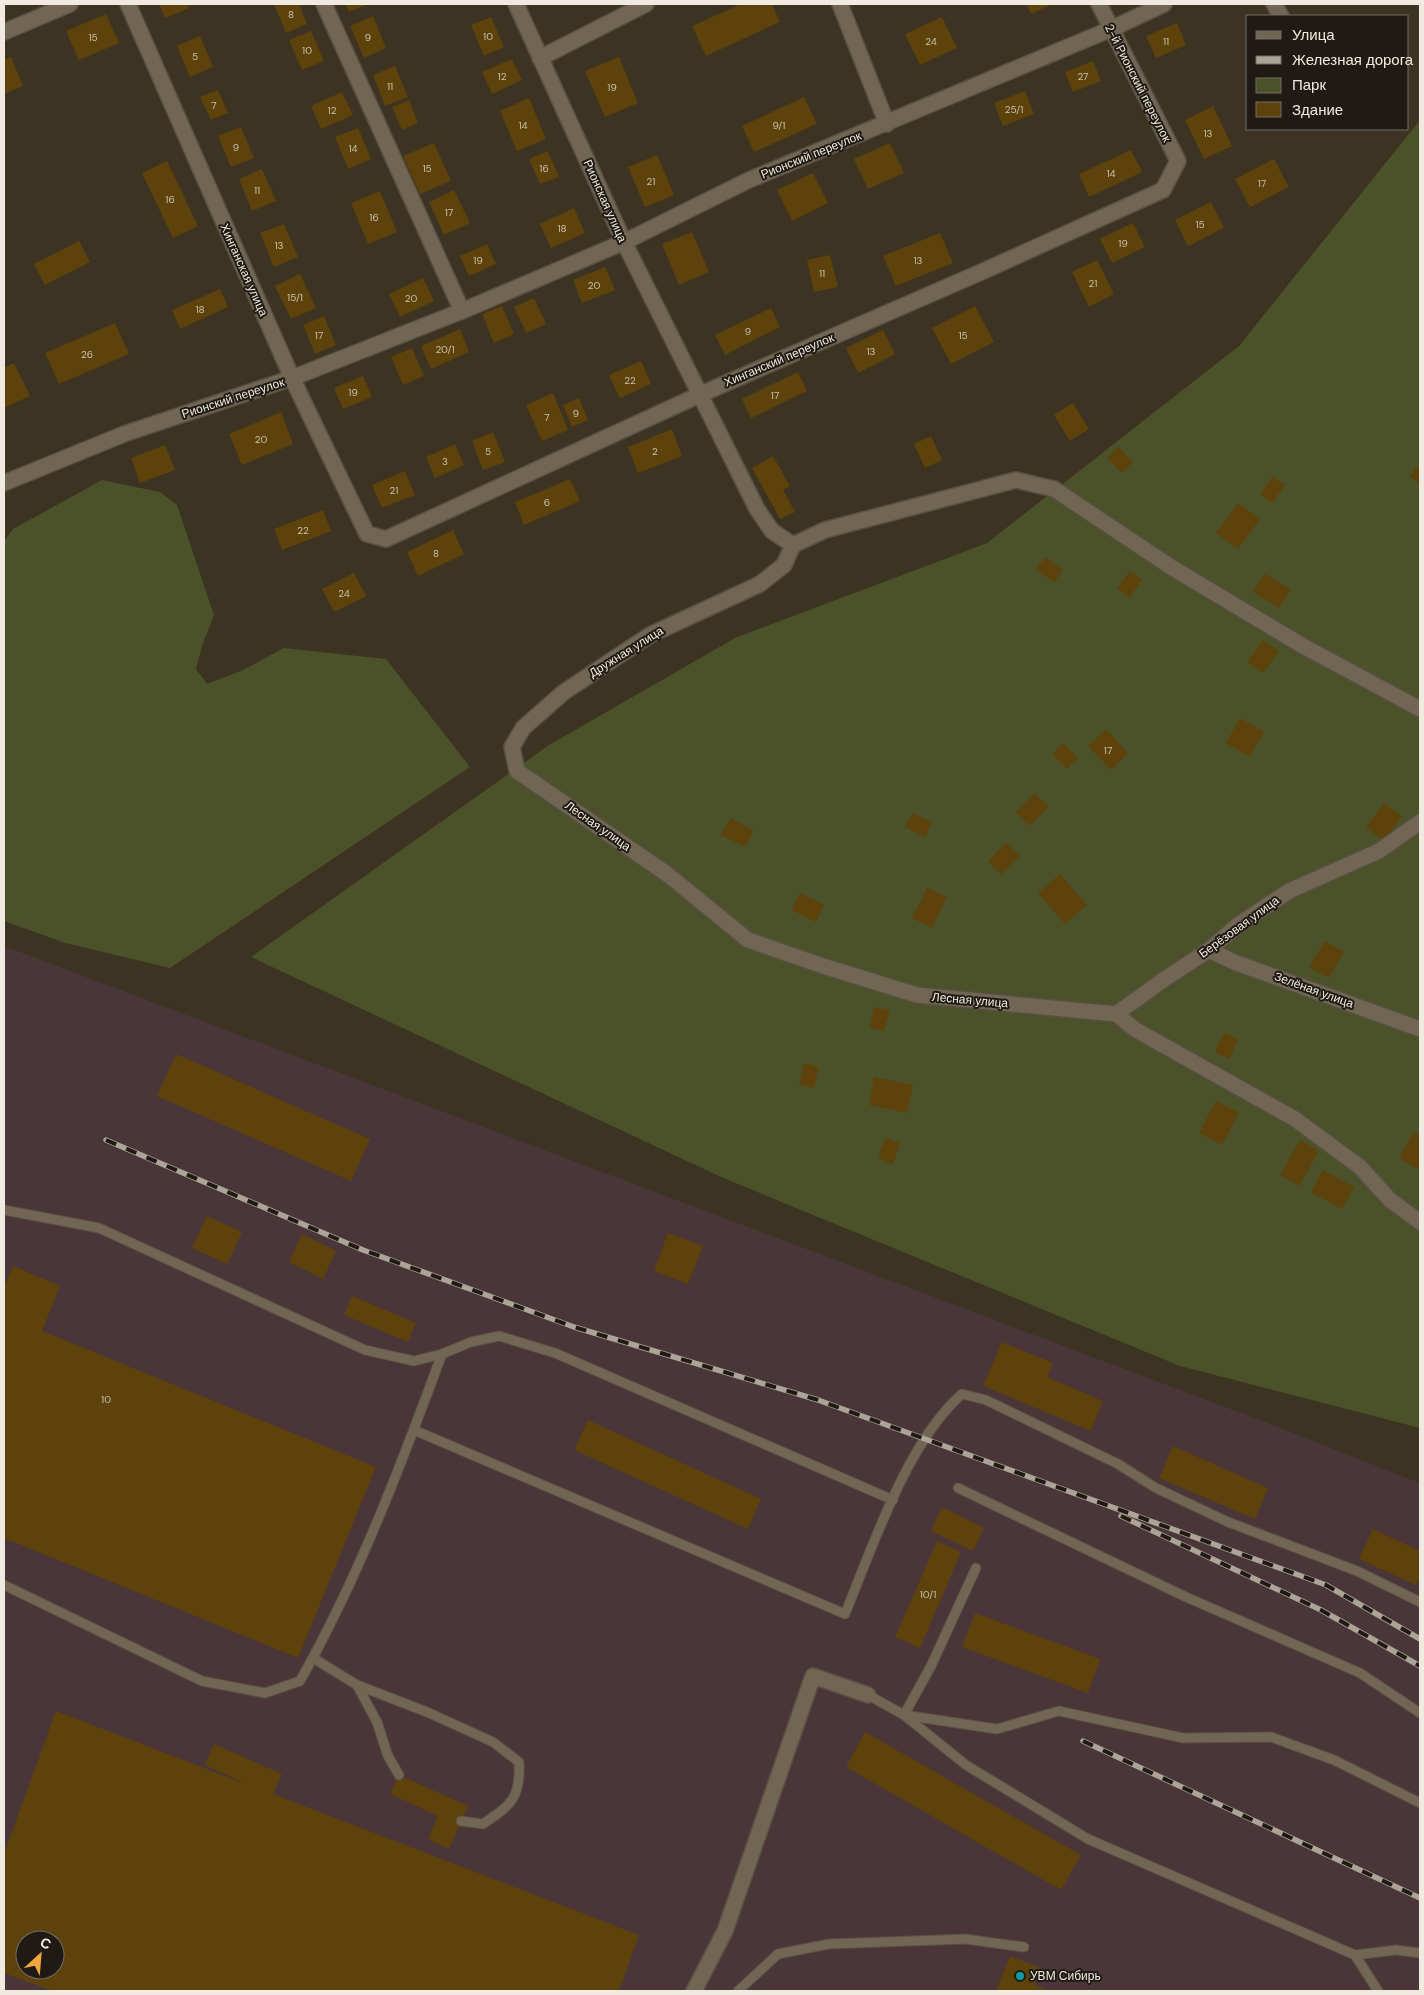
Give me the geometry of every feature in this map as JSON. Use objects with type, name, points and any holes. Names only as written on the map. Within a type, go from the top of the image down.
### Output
[{"type":"street","points":[[4,32],[70,4]]},
{"type":"street","name":"Хинганская улица","points":[[128,4],[292,378],[367,534]]},
{"type":"street","points":[[324,4],[462,311]]},
{"type":"street","name":"Рионская улица","points":[[516,4],[624,242],[699,395]]},
{"type":"street","points":[[540,58],[646,4]]},
{"type":"street","points":[[840,4],[887,124]]},
{"type":"street","name":"2-й Рионский переулок","points":[[1099,4],[1178,161]]},
{"type":"street","name":"Рионский переулок","points":[[4,483],[124,434],[292,378],[462,311],[624,242],[749,180],[887,124],[1111,29],[1164,4]]},
{"type":"street","points":[[1274,4],[1280,15]]},
{"type":"street","name":"Хинганский переулок","points":[[367,534],[386,539],[699,395],[979,274],[1163,190],[1178,161]]},
{"type":"street","points":[[699,395],[757,509],[772,531],[793,545],[826,530],[1016,480],[1054,489],[1172,567],[1302,646],[1420,709]]},
{"type":"street","name":"Дружная улица","points":[[517,771],[512,747],[523,728],[564,692],[650,635],[760,584],[784,565],[793,545]]},
{"type":"street","name":"Лесная улица","points":[[517,771],[666,874],[748,940],[822,966],[917,995],[1116,1014]]},
{"type":"street","name":"Берёзовая улица","points":[[1116,1014],[1209,950],[1238,925],[1289,891],[1379,851],[1420,822]]},
{"type":"street","name":"Зелёная улица","points":[[1209,950],[1234,962],[1420,1029]]},
{"type":"street","points":[[1116,1014],[1136,1030],[1295,1119],[1360,1167],[1390,1200],[1420,1222]]},
{"type":"street","points":[[694,1991],[725,1930],[813,1676],[868,1695]]},
{"type":"lane","points":[[4,1210],[99,1228],[365,1350],[414,1361],[442,1354],[471,1342],[499,1336],[555,1354],[893,1500]]},
{"type":"lane","points":[[4,1585],[202,1681],[265,1693],[300,1681],[313,1658],[379,1520],[442,1354]]},
{"type":"lane","points":[[414,1430],[845,1614],[893,1500],[925,1439],[945,1409],[962,1394],[986,1400],[1013,1412],[1118,1464],[1156,1488],[1228,1522],[1357,1571],[1420,1602]]},
{"type":"lane","points":[[958,1488],[1186,1597],[1360,1672],[1420,1713]]},
{"type":"lane","points":[[904,1715],[931,1666],[976,1568]]},
{"type":"lane","points":[[313,1658],[356,1685],[428,1712],[493,1742],[519,1762],[520,1785],[506,1808],[483,1824],[462,1821]]},
{"type":"lane","points":[[356,1685],[377,1722],[388,1756],[399,1775]]},
{"type":"lane","points":[[868,1695],[904,1715],[966,1765],[1088,1840],[1355,1955],[1396,1950],[1420,1953]]},
{"type":"lane","points":[[904,1715],[997,1728],[1059,1711],[1183,1738],[1270,1737],[1334,1760],[1420,1803]]},
{"type":"lane","points":[[738,1991],[778,1954],[829,1944],[965,1938],[1024,1947]]},
{"type":"lane","points":[[1355,1955],[1378,1991]]},
{"type":"shaded area","points":[[4,946],[1257,1419],[1420,1483],[1420,1991],[4,1991]]},
{"type":"green space","points":[[1420,120],[1420,1428],[1180,1366],[721,1177],[251,957],[549,745],[735,638],[987,543],[1239,346]]},
{"type":"green space","points":[[102,480],[160,492],[177,505],[214,615],[203,643],[196,669],[207,684],[243,670],[284,648],[386,659],[470,767],[170,968],[65,943],[4,921],[4,541],[13,529]]},
{"type":"building","points":[[159,4],[187,4],[189,8],[165,18]]},
{"type":"building","points":[[274,4],[299,4],[307,24],[286,33]]},
{"type":"building","points":[[345,4],[369,4],[349,12]]},
{"type":"building","points":[[741,4],[772,4],[780,22],[706,56],[692,26]]},
{"type":"building","points":[[1027,4],[1052,4],[1031,14]]},
{"type":"building","points":[[106,14],[119,43],[79,60],[66,31]]},
{"type":"building","points":[[373,16],[386,48],[364,58],[350,26]]},
{"type":"building","points":[[491,17],[504,47],[484,56],[471,25]]},
{"type":"building","points":[[942,17],[957,48],[920,65],[905,34]]},
{"type":"building","points":[[1177,23],[1186,45],[1156,58],[1146,36]]},
{"type":"building","points":[[311,31],[324,61],[302,70],[289,40]]},
{"type":"building","points":[[200,36],[213,67],[190,77],[177,46]]},
{"type":"building","points":[[11,57],[23,86],[4,94],[4,60]]},
{"type":"building","points":[[619,57],[638,103],[605,117],[585,71]]},
{"type":"building","points":[[512,59],[522,80],[492,94],[482,72]]},
{"type":"building","points":[[1093,61],[1101,81],[1073,92],[1065,72]]},
{"type":"building","points":[[395,66],[408,97],[385,106],[373,75]]},
{"type":"building","points":[[218,90],[228,113],[211,120],[200,97]]},
{"type":"building","points":[[1025,91],[1034,114],[1003,126],[994,103]]},
{"type":"building","points":[[342,92],[353,115],[321,129],[311,106]]},
{"type":"building","points":[[804,97],[817,124],[754,152],[742,126]]},
{"type":"building","points":[[529,98],[546,139],[517,151],[500,111]]},
{"type":"building","points":[[409,100],[418,123],[402,130],[392,107]]},
{"type":"building","points":[[1213,106],[1232,146],[1204,159],[1185,120]]},
{"type":"building","points":[[241,127],[254,158],[231,167],[218,136]]},
{"type":"building","points":[[358,128],[371,159],[348,169],[335,137]]},
{"type":"building","points":[[434,143],[451,181],[420,194],[403,156]]},
{"type":"building","points":[[890,143],[904,173],[868,189],[854,159]]},
{"type":"building","points":[[1131,150],[1142,172],[1089,197],[1079,174]]},
{"type":"building","points":[[548,151],[559,177],[540,184],[529,159]]},
{"type":"building","points":[[657,155],[674,195],[645,207],[628,167]]},
{"type":"building","points":[[1274,159],[1289,187],[1250,207],[1235,179]]},
{"type":"building","points":[[167,161],[198,226],[173,238],[142,173]]},
{"type":"building","points":[[262,169],[276,201],[252,211],[239,179]]},
{"type":"building","points":[[813,173],[828,203],[792,221],[777,190]]},
{"type":"building","points":[[454,190],[470,223],[444,235],[429,202]]},
{"type":"building","points":[[380,191],[397,232],[368,244],[351,203]]},
{"type":"building","points":[[1211,202],[1224,228],[1188,246],[1175,220]]},
{"type":"building","points":[[574,208],[585,233],[551,248],[540,224]]},
{"type":"building","points":[[1133,223],[1145,247],[1112,263],[1100,239]]},
{"type":"building","points":[[284,224],[298,257],[274,267],[260,233]]},
{"type":"building","points":[[692,232],[709,272],[679,285],[662,244]]},
{"type":"building","points":[[940,233],[953,263],[896,286],[883,256]]},
{"type":"building","points":[[79,241],[90,262],[45,285],[34,264]]},
{"type":"building","points":[[487,244],[496,264],[469,276],[460,256]]},
{"type":"building","points":[[830,255],[838,287],[814,292],[807,260]]},
{"type":"building","points":[[1097,260],[1114,294],[1089,307],[1072,272]]},
{"type":"building","points":[[605,267],[615,290],[582,303],[573,280]]},
{"type":"building","points":[[300,274],[316,308],[291,319],[275,286]]},
{"type":"building","points":[[423,278],[434,301],[400,317],[389,294]]},
{"type":"building","points":[[220,289],[228,307],[180,329],[172,310]]},
{"type":"building","points":[[534,298],[546,324],[526,333],[514,307]]},
{"type":"building","points":[[502,306],[514,334],[494,343],[482,314]]},
{"type":"building","points":[[975,306],[994,342],[951,364],[932,328]]},
{"type":"building","points":[[771,308],[780,327],[725,355],[715,335]]},
{"type":"building","points":[[324,316],[336,345],[315,354],[303,325]]},
{"type":"building","points":[[115,323],[129,354],[59,384],[45,353]]},
{"type":"building","points":[[460,329],[469,352],[431,369],[421,346]]},
{"type":"building","points":[[883,330],[895,354],[858,373],[846,348]]},
{"type":"building","points":[[412,348],[424,376],[403,385],[391,357]]},
{"type":"building","points":[[641,361],[651,384],[620,398],[609,375]]},
{"type":"building","points":[[14,363],[30,396],[4,408],[4,368]]},
{"type":"building","points":[[798,372],[807,391],[751,418],[742,399]]},
{"type":"building","points":[[363,376],[372,397],[343,409],[334,388]]},
{"type":"building","points":[[553,393],[568,430],[542,441],[526,405]]},
{"type":"building","points":[[579,398],[588,420],[572,427],[563,405]]},
{"type":"building","points":[[1073,403],[1089,429],[1070,441],[1054,415]]},
{"type":"building","points":[[281,412],[293,444],[242,465],[229,434]]},
{"type":"building","points":[[672,429],[682,456],[638,473],[628,447]]},
{"type":"building","points":[[493,432],[505,462],[483,470],[472,441]]},
{"type":"building","points":[[931,436],[942,460],[925,468],[914,444]]},
{"type":"building","points":[[455,444],[464,465],[435,478],[426,457]]},
{"type":"building","points":[[165,445],[175,470],[140,483],[131,458]]},
{"type":"building","points":[[1118,447],[1133,462],[1122,473],[1107,458]]},
{"type":"building","points":[[773,456],[790,486],[783,490],[795,512],[780,519],[752,468]]},
{"type":"building","points":[[1420,463],[1420,485],[1410,476]]},
{"type":"building","points":[[405,471],[415,495],[382,508],[372,485]]},
{"type":"building","points":[[1273,476],[1285,485],[1272,503],[1260,494]]},
{"type":"building","points":[[570,479],[580,501],[524,525],[515,502]]},
{"type":"building","points":[[1238,503],[1260,519],[1238,549],[1216,533]]},
{"type":"building","points":[[323,510],[331,531],[282,550],[274,529]]},
{"type":"building","points":[[453,530],[464,554],[418,576],[407,552]]},
{"type":"building","points":[[1045,557],[1063,570],[1054,582],[1036,570]]},
{"type":"building","points":[[1130,571],[1142,580],[1129,598],[1117,588]]},
{"type":"building","points":[[354,573],[366,596],[334,612],[322,589]]},
{"type":"building","points":[[1265,574],[1291,590],[1279,608],[1253,592]]},
{"type":"building","points":[[1263,640],[1279,651],[1263,673],[1247,662]]},
{"type":"building","points":[[1240,718],[1264,732],[1250,757],[1226,743]]},
{"type":"building","points":[[1106,729],[1128,753],[1111,770],[1088,746]]},
{"type":"building","points":[[1063,743],[1078,758],[1067,769],[1052,754]]},
{"type":"building","points":[[1035,793],[1049,807],[1029,826],[1016,812]]},
{"type":"building","points":[[1384,803],[1402,816],[1384,841],[1366,827]]},
{"type":"building","points":[[913,813],[932,823],[925,837],[905,827]]},
{"type":"building","points":[[731,818],[754,831],[745,847],[721,835]]},
{"type":"building","points":[[1006,843],[1020,856],[1001,875],[988,861]]},
{"type":"building","points":[[1060,874],[1087,905],[1065,924],[1038,893]]},
{"type":"building","points":[[927,888],[947,897],[932,928],[912,918]]},
{"type":"building","points":[[800,893],[824,905],[816,922],[792,910]]},
{"type":"building","points":[[1325,941],[1344,952],[1329,978],[1309,967]]},
{"type":"building","points":[[874,1007],[890,1010],[884,1031],[869,1027]]},
{"type":"building","points":[[1224,1033],[1238,1039],[1229,1059],[1215,1052]]},
{"type":"building","points":[[176,1054],[370,1139],[351,1181],[157,1096]]},
{"type":"building","points":[[804,1063],[819,1067],[814,1088],[799,1085]]},
{"type":"building","points":[[874,1077],[913,1085],[907,1113],[869,1105]]},
{"type":"building","points":[[1216,1101],[1239,1113],[1222,1145],[1199,1133]]},
{"type":"building","points":[[1413,1132],[1420,1136],[1420,1164],[1417,1169],[1399,1158]]},
{"type":"building","points":[[885,1138],[900,1143],[893,1164],[878,1158]]},
{"type":"building","points":[[1300,1140],[1319,1151],[1299,1186],[1280,1175]]},
{"type":"building","points":[[1323,1170],[1354,1187],[1342,1209],[1311,1192]]},
{"type":"building","points":[[207,1216],[242,1232],[227,1264],[192,1248]]},
{"type":"building","points":[[668,1233],[703,1246],[688,1284],[654,1271]]},
{"type":"building","points":[[302,1234],[336,1251],[323,1279],[289,1262]]},
{"type":"building","points":[[13,1266],[60,1286],[42,1331],[376,1467],[298,1658],[4,1538],[4,1288]]},
{"type":"building","points":[[352,1296],[416,1323],[408,1342],[344,1315]]},
{"type":"building","points":[[1002,1342],[1053,1363],[1047,1377],[1103,1401],[1091,1431],[983,1386]]},
{"type":"building","points":[[588,1420],[761,1499],[748,1529],[574,1450]]},
{"type":"building","points":[[1173,1446],[1268,1488],[1255,1519],[1159,1478]]},
{"type":"building","points":[[942,1507],[984,1528],[973,1551],[931,1531]]},
{"type":"building","points":[[1373,1529],[1420,1551],[1420,1575],[1416,1585],[1359,1559]]},
{"type":"building","points":[[937,1541],[961,1552],[920,1648],[895,1637]]},
{"type":"building","points":[[975,1613],[1100,1659],[1088,1693],[962,1647]]},
{"type":"building","points":[[56,1711],[251,1786],[205,1765],[214,1744],[282,1774],[273,1794],[639,1935],[619,1991],[53,1991],[23,1980],[65,1980],[65,1930],[15,1930],[15,1977],[4,1973],[4,1854]]},
{"type":"building","points":[[865,1732],[1081,1855],[1061,1890],[846,1767]]},
{"type":"building","points":[[399,1775],[468,1806],[449,1849],[428,1839],[438,1816],[390,1794]]},
{"type":"building","name":"УВМ Сибирь","points":[[1010,1956],[1041,1968],[1034,1985],[1049,1991],[996,1991]]},
{"type":"railway","points":[[106,1140],[363,1250],[574,1327],[818,1400],[1326,1585],[1420,1639]]},
{"type":"railway","points":[[1121,1516],[1321,1610],[1420,1666]]},
{"type":"railway","points":[[1083,1741],[1420,1898]]},
{"type":"place","name":"УВМ Сибирь","points":[[1020,1976]]}]
